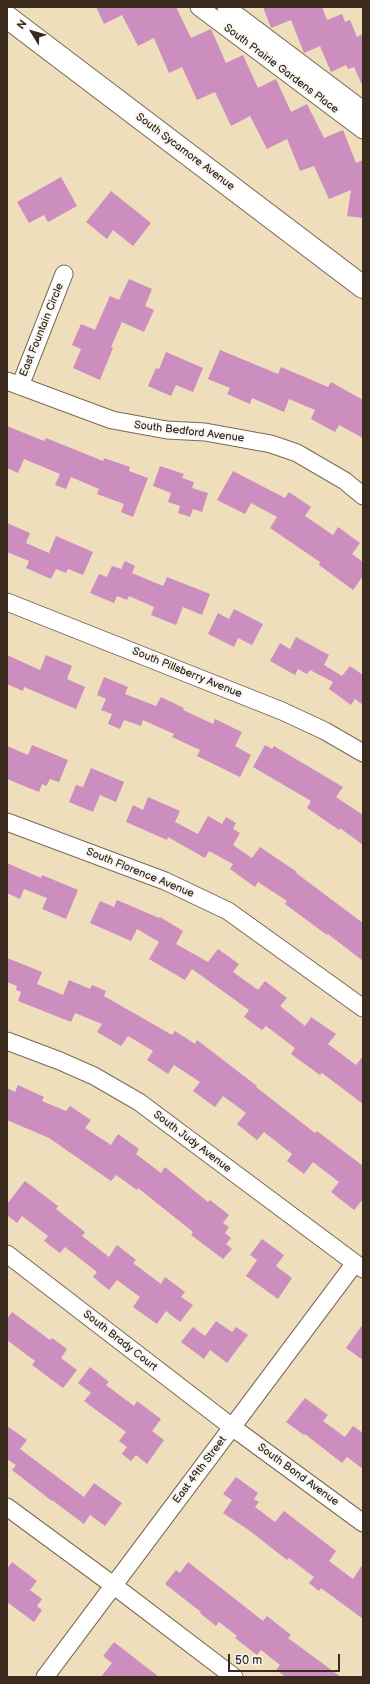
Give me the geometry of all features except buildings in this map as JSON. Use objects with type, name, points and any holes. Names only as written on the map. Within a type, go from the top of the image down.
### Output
[{"type":"main road","name":"South Sycamore Avenue","points":[[7,17],[363,286]]},
{"type":"street","name":"South Prairie Gardens Place","points":[[199,7],[363,130]]},
{"type":"street","name":"South Prairie Gardens Place","points":[[226,7],[363,110]]},
{"type":"street","name":"East Fountain Circle","points":[[14,383],[64,274]]},
{"type":"street","name":"South Bedford Avenue","points":[[14,383],[112,420],[167,430],[205,432],[271,444],[297,453],[344,481],[363,496]]},
{"type":"street","name":"South Pillsberry Avenue","points":[[7,602],[282,710],[324,730],[363,753]]},
{"type":"street","name":"South Florence Avenue","points":[[7,822],[165,881],[228,911],[363,1008]]},
{"type":"street","name":"South Judy Avenue","points":[[7,1041],[60,1061],[94,1076],[138,1102],[359,1266]]},
{"type":"street","name":"South Brady Court","points":[[7,1254],[232,1427]]},
{"type":"street","name":"East 49th Street","points":[[45,1677],[232,1427],[359,1266]]},
{"type":"street","name":"South Bond Avenue","points":[[232,1427],[363,1523]]},
{"type":"street","points":[[7,1507],[234,1677]]}]
